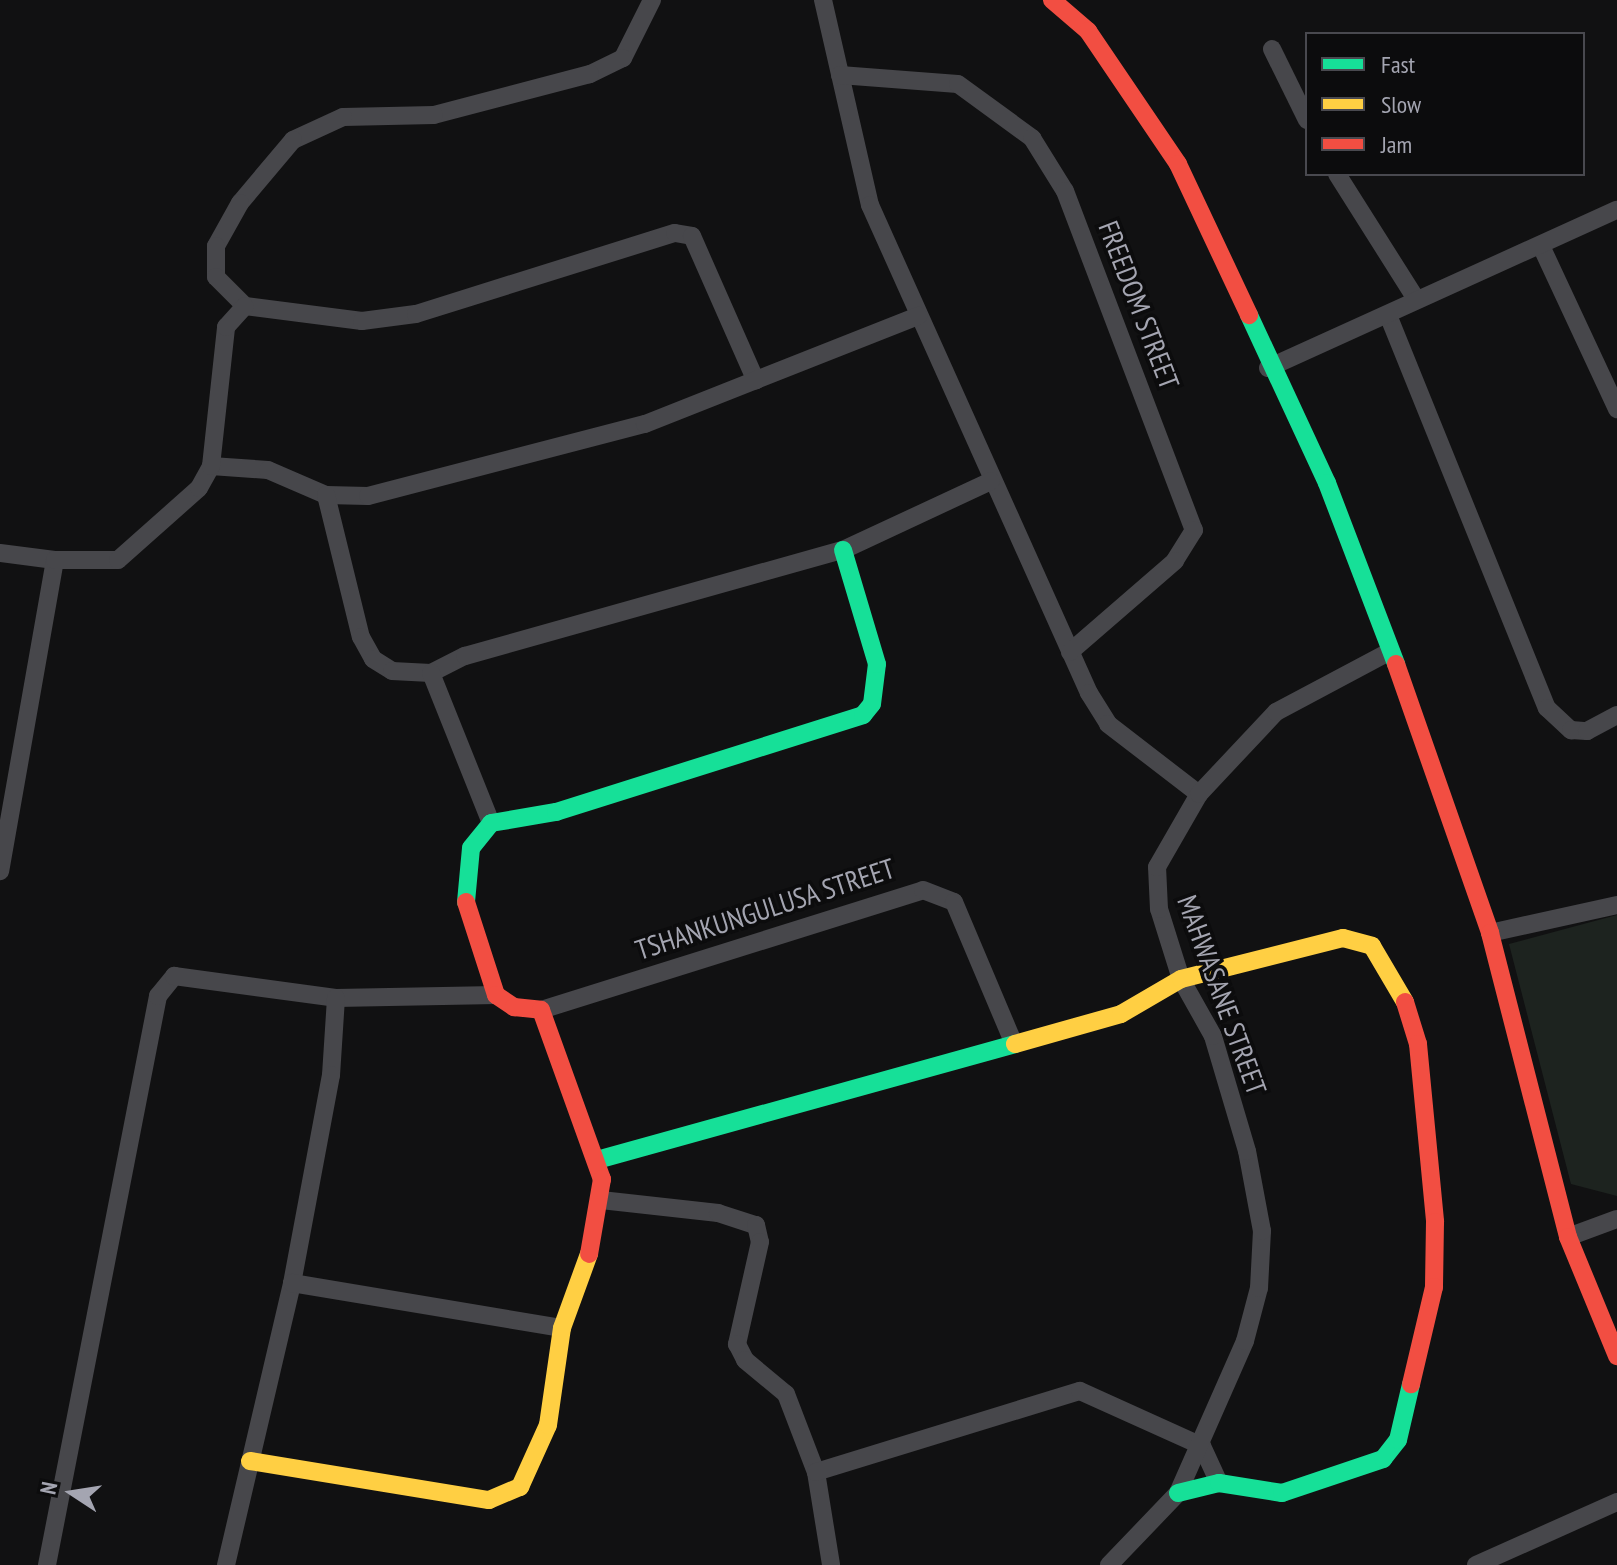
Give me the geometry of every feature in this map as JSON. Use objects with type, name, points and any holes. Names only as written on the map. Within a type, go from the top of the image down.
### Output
[{"type":"street","points":[[652,0],[623,58],[590,74],[434,115],[343,117],[293,140],[240,203],[216,246],[216,277],[245,306],[362,321],[416,314],[675,233],[703,249],[756,381]]},
{"type":"street","points":[[823,0],[870,205],[1070,652],[1108,724],[1199,794]]},
{"type":"street","points":[[1052,0],[1088,31],[1178,164],[1268,368],[1327,483],[1389,652],[1442,782],[1490,933],[1568,1237],[1617,1356]]},
{"type":"street","points":[[1272,49],[1305,116]]},
{"type":"street","name":"FREEDOM STREET","points":[[840,75],[958,84],[1032,138],[1065,191],[1194,530],[1175,561],[1070,652]]},
{"type":"street","points":[[1338,176],[1416,299]]},
{"type":"street","points":[[1268,368],[1388,315],[1416,299],[1542,248],[1617,210]]},
{"type":"street","points":[[1542,248],[1617,409]]},
{"type":"street","points":[[0,553],[55,560],[118,560],[182,508],[211,466],[226,327],[245,306]]},
{"type":"street","points":[[1388,315],[1547,708],[1571,730],[1587,731],[1617,715]]},
{"type":"street","points":[[211,466],[268,470],[326,495],[368,496],[570,446],[756,381],[918,316]]},
{"type":"street","points":[[326,495],[361,637],[373,659],[392,671],[431,673],[465,656],[843,550],[991,481]]},
{"type":"street","points":[[496,995],[463,892],[471,848],[491,823],[556,812],[863,715],[872,704],[877,664],[843,550]]},
{"type":"street","points":[[0,871],[55,560]]},
{"type":"street","name":"MAHWASANE STREET","points":[[1109,1565],[1178,1493],[1202,1446],[1245,1341],[1262,1231],[1213,1036],[1181,979],[1154,892],[1157,867],[1199,794],[1276,712],[1389,652]]},
{"type":"street","points":[[431,673],[491,823]]},
{"type":"street","name":"TSHANKUNGULUSA STREET","points":[[541,1010],[923,890],[954,902],[1012,1039]]},
{"type":"street","points":[[1490,933],[1617,905]]},
{"type":"street","points":[[597,1160],[899,1081],[1012,1039],[1121,1014],[1181,979],[1343,938],[1372,946],[1402,994],[1418,1044],[1435,1222],[1434,1287],[1408,1409],[1383,1459],[1282,1493],[1219,1483],[1178,1493]]},
{"type":"street","points":[[47,1565],[158,996],[174,976],[336,998],[496,995],[514,1007],[541,1010],[597,1160],[601,1200],[562,1328],[548,1425],[520,1487],[489,1500],[250,1461]]},
{"type":"street","points":[[226,1565],[292,1283],[331,1075],[336,998]]},
{"type":"street","points":[[601,1200],[718,1213],[756,1225],[760,1242],[737,1344],[745,1360],[786,1394],[816,1472],[831,1565]]},
{"type":"street","points":[[1568,1237],[1617,1219]]},
{"type":"street","points":[[292,1283],[562,1328]]},
{"type":"street","points":[[816,1472],[1080,1391],[1202,1446],[1219,1483]]},
{"type":"street","points":[[1476,1565],[1617,1502]]},
{"type":"shaded area","points":[[1617,915],[1617,1196],[1571,1184],[1509,944]]},
{"type":"traffic: fast","points":[[1249,315],[1327,483],[1396,664]]},
{"type":"traffic: fast","points":[[466,902],[471,848],[491,823],[556,812],[863,715],[872,704],[877,664],[843,550]]},
{"type":"traffic: fast","points":[[597,1160],[1015,1044]]},
{"type":"traffic: fast","points":[[1178,1493],[1219,1483],[1282,1493],[1383,1459],[1398,1440],[1411,1384]]},
{"type":"traffic: slow","points":[[1015,1044],[1121,1014],[1181,979],[1343,938],[1372,946],[1405,1002]]},
{"type":"traffic: slow","points":[[250,1461],[489,1500],[520,1487],[548,1425],[562,1328],[589,1254]]},
{"type":"traffic: jam","points":[[1052,0],[1088,31],[1178,164],[1249,315]]},
{"type":"traffic: jam","points":[[1396,664],[1490,933],[1568,1237],[1617,1356]]},
{"type":"traffic: jam","points":[[466,902],[496,995],[514,1007],[541,1010],[602,1179],[589,1254]]},
{"type":"traffic: jam","points":[[1405,1002],[1418,1044],[1435,1222],[1434,1287],[1411,1384]]}]
